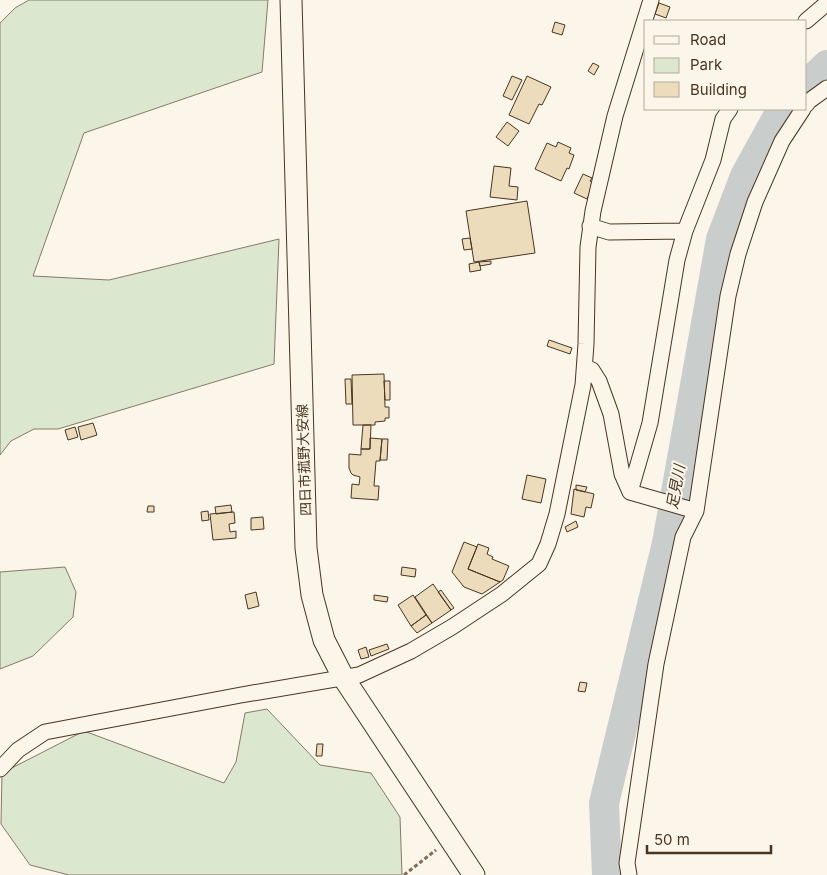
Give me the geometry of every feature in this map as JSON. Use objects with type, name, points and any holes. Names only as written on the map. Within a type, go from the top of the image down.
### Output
[{"type":"main road","name":"四日市菰野大安線","points":[[291,0],[306,548],[312,595],[324,640],[343,677],[474,875]]},
{"type":"street","points":[[645,20],[651,0]]},
{"type":"street","points":[[807,20],[827,3]]},
{"type":"street","points":[[0,769],[18,750],[45,732],[358,675],[411,651],[502,594],[539,564],[548,544],[562,495],[585,367],[590,226],[615,116],[644,23]]},
{"type":"street","points":[[807,103],[827,88]]},
{"type":"street","points":[[630,492],[642,456],[650,423],[684,231],[713,160],[723,120],[729,110]]},
{"type":"street","points":[[629,875],[628,863],[656,664],[683,537],[696,511],[728,296],[738,254],[755,202],[782,141],[803,110]]},
{"type":"street","points":[[590,226],[609,232],[684,231]]},
{"type":"street","points":[[585,367],[592,370],[599,381],[611,414],[622,474],[630,492],[696,511]]},
{"type":"path","points":[[404,875],[450,839]]},
{"type":"green space","points":[[29,0],[268,0],[262,72],[84,133],[33,276],[109,280],[279,239],[274,364],[58,429],[34,429],[11,441],[0,455],[0,23],[15,8]]},
{"type":"green space","points":[[65,567],[76,592],[73,617],[33,656],[0,669],[0,572]]},
{"type":"green space","points":[[267,709],[320,765],[371,773],[400,817],[402,875],[69,875],[30,865],[1,824],[2,773],[84,731],[224,783],[236,762],[245,713]]},
{"type":"building","points":[[659,3],[670,7],[666,18],[655,14]]},
{"type":"building","points":[[555,22],[565,25],[562,35],[552,32]]},
{"type":"building","points":[[593,63],[599,66],[594,75],[588,71]]},
{"type":"building","points":[[512,76],[522,80],[512,100],[503,96]]},
{"type":"building","points":[[527,76],[551,87],[542,105],[539,104],[529,124],[509,115]]},
{"type":"building","points":[[507,122],[519,131],[508,146],[496,137]]},
{"type":"building","points":[[558,142],[571,148],[569,153],[574,155],[569,169],[567,168],[561,181],[535,169],[547,143],[556,147]]},
{"type":"building","points":[[494,166],[511,168],[509,186],[518,187],[517,200],[490,197]]},
{"type":"building","points":[[583,174],[592,178],[590,181],[594,183],[587,199],[574,193]]},
{"type":"building","points":[[527,201],[535,253],[474,262],[466,211]]},
{"type":"building","points":[[470,238],[472,249],[464,250],[462,239]]},
{"type":"building","points":[[491,261],[491,264],[480,266],[479,262]]},
{"type":"building","points":[[479,262],[481,270],[470,272],[469,264]]},
{"type":"building","points":[[549,340],[572,348],[570,354],[547,346]]},
{"type":"building","points":[[384,374],[385,407],[389,407],[389,418],[385,418],[385,421],[375,422],[375,425],[353,425],[352,375]]},
{"type":"building","points":[[345,379],[351,379],[352,404],[346,404]]},
{"type":"building","points":[[384,381],[390,381],[390,400],[385,400]]},
{"type":"building","points":[[93,423],[97,435],[81,440],[78,427]]},
{"type":"building","points":[[363,425],[371,425],[370,449],[361,449]]},
{"type":"building","points":[[75,427],[78,437],[68,440],[65,430]]},
{"type":"building","points":[[370,438],[382,439],[380,461],[376,461],[374,486],[379,486],[378,500],[351,498],[352,484],[359,485],[360,477],[351,473],[349,454],[361,455],[361,449],[370,449]]},
{"type":"building","points":[[382,439],[388,439],[387,460],[380,460]]},
{"type":"building","points":[[527,475],[546,479],[541,503],[522,499]]},
{"type":"building","points":[[576,485],[587,487],[585,492],[576,490]]},
{"type":"building","points":[[574,489],[594,494],[591,508],[586,507],[584,517],[571,514]]},
{"type":"building","points":[[231,505],[232,512],[216,514],[215,507]]},
{"type":"building","points":[[148,506],[154,506],[154,512],[147,512]]},
{"type":"building","points":[[208,511],[209,520],[202,521],[201,512]]},
{"type":"building","points":[[234,512],[235,523],[229,524],[230,532],[236,531],[236,538],[213,540],[210,514]]},
{"type":"building","points":[[263,517],[264,529],[251,530],[251,518]]},
{"type":"building","points":[[576,521],[578,527],[567,532],[565,527]]},
{"type":"building","points":[[464,542],[477,547],[468,569],[500,582],[482,594],[464,587],[452,572]]},
{"type":"building","points":[[478,544],[489,548],[487,554],[493,557],[492,559],[509,566],[503,580],[500,582],[468,569]]},
{"type":"building","points":[[402,567],[416,569],[415,577],[401,575]]},
{"type":"building","points":[[433,584],[451,610],[432,623],[415,597]]},
{"type":"building","points":[[441,590],[454,608],[451,610],[438,592]]},
{"type":"building","points":[[256,592],[259,606],[248,609],[245,595]]},
{"type":"building","points":[[374,595],[388,597],[387,602],[374,600]]},
{"type":"building","points":[[413,595],[426,615],[411,626],[398,605]]},
{"type":"building","points":[[426,615],[432,623],[417,633],[411,626]]},
{"type":"building","points":[[387,644],[389,649],[371,656],[369,650]]},
{"type":"building","points":[[366,647],[369,657],[361,659],[358,650]]},
{"type":"building","points":[[580,682],[587,683],[585,692],[578,691]]},
{"type":"building","points":[[317,744],[323,744],[322,756],[316,756]]},
{"type":"waterway","name":"足見川","points":[[807,84],[827,65]]},
{"type":"waterway","name":"足見川","points":[[607,875],[604,803],[667,543],[721,239],[745,176],[781,110]]}]
